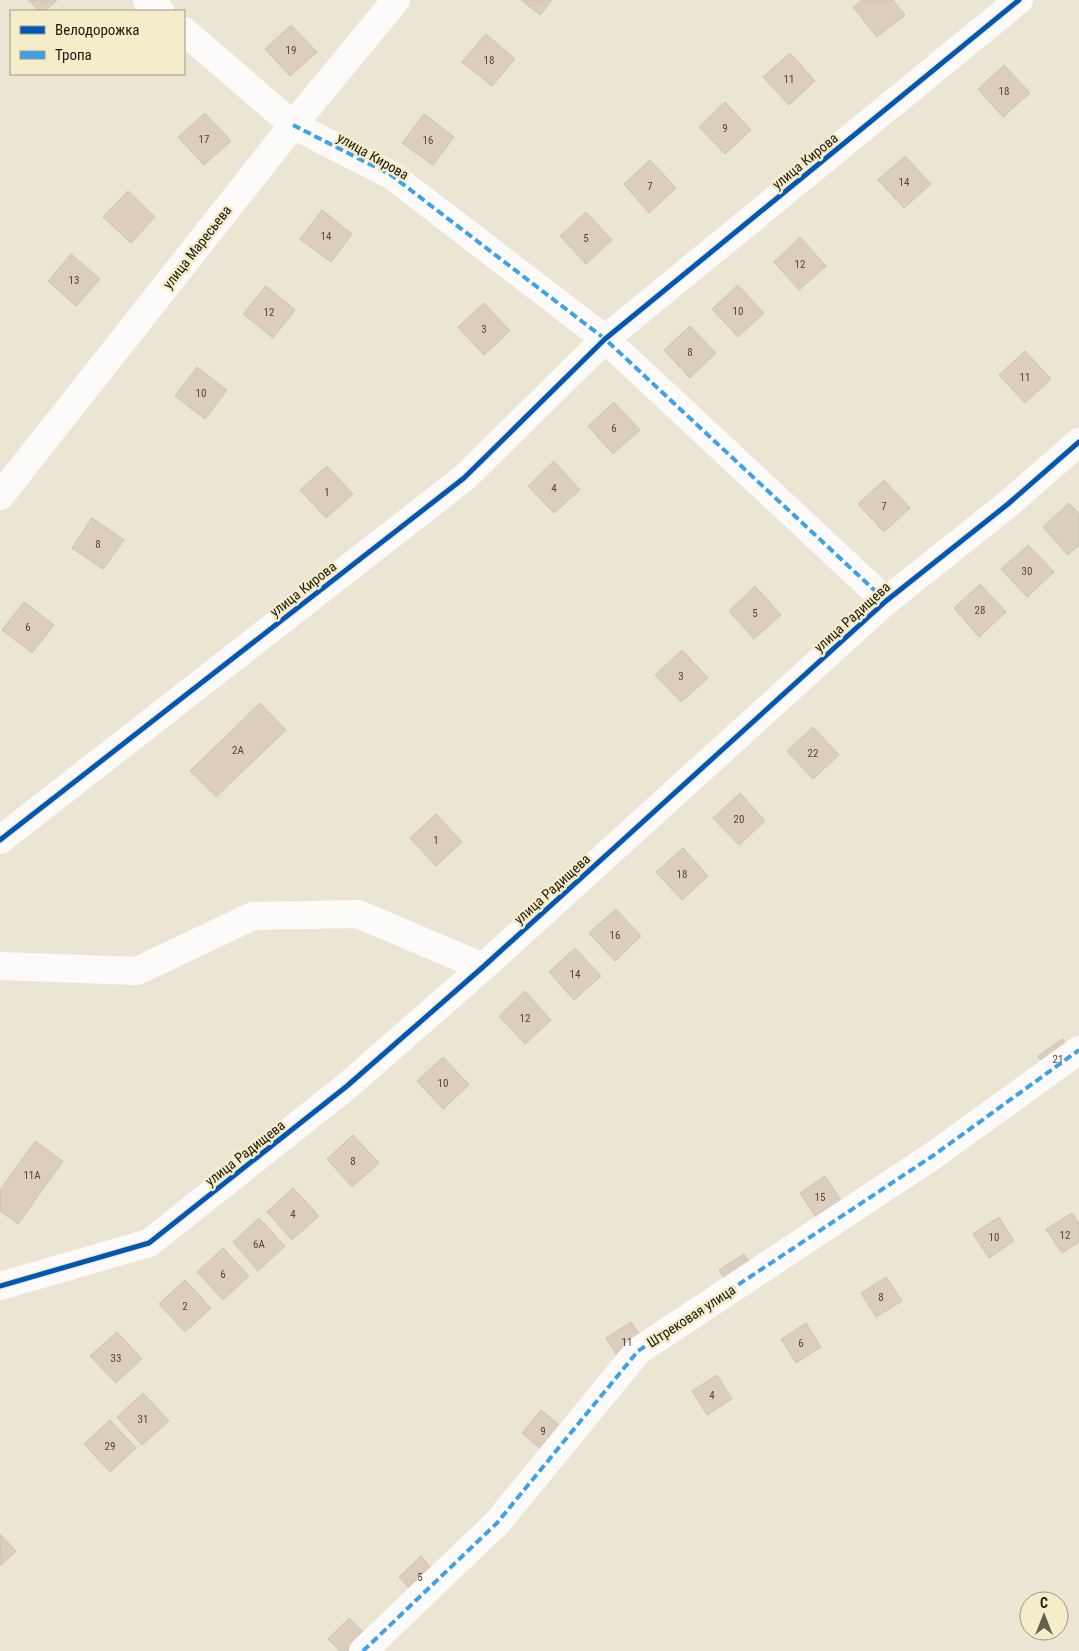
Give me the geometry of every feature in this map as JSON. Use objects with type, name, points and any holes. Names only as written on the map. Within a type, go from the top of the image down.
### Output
[{"type":"street","points":[[147,0],[159,10]]},
{"type":"street","name":"улица Маресьева","points":[[0,496],[293,125],[396,0]]},
{"type":"street","name":"улица Кирова","points":[[0,840],[464,478],[605,340],[1019,0]]},
{"type":"street","name":"улица Кирова","points":[[185,32],[293,125],[391,175],[605,340],[886,601]]},
{"type":"street","name":"улица Радищева","points":[[0,1286],[149,1243],[348,1086],[483,967],[886,601],[1008,504],[1079,442]]},
{"type":"street","points":[[0,966],[137,971],[253,916],[358,914],[483,967]]},
{"type":"street","name":"Штрековая улица","points":[[363,1651],[497,1523],[638,1351],[934,1155],[1079,1050]]},
{"type":"building","points":[[28,0],[57,0],[46,10],[38,10]]},
{"type":"building","points":[[521,0],[552,0],[540,15]]},
{"type":"building","points":[[862,0],[893,0],[905,15],[877,37],[853,7]]},
{"type":"building","points":[[291,25],[317,52],[290,76],[265,49]]},
{"type":"building","points":[[486,34],[515,59],[492,86],[462,62]]},
{"type":"building","points":[[790,53],[815,81],[789,105],[763,77]]},
{"type":"building","points":[[1004,65],[1030,93],[1003,117],[978,89]]},
{"type":"building","points":[[725,102],[751,130],[725,154],[699,127]]},
{"type":"building","points":[[205,113],[231,141],[204,165],[178,137]]},
{"type":"building","points":[[424,114],[454,137],[433,165],[402,143]]},
{"type":"building","points":[[905,156],[931,184],[904,208],[878,180]]},
{"type":"building","points":[[650,160],[676,188],[649,213],[624,184]]},
{"type":"building","points":[[128,191],[155,217],[131,243],[103,217]]},
{"type":"building","points":[[322,210],[352,234],[331,262],[300,239]]},
{"type":"building","points":[[586,212],[612,240],[586,264],[560,236]]},
{"type":"building","points":[[800,237],[826,266],[799,290],[774,262]]},
{"type":"building","points":[[71,254],[100,279],[76,306],[48,281]]},
{"type":"building","points":[[738,285],[764,313],[738,337],[712,309]]},
{"type":"building","points":[[266,286],[295,310],[273,338],[243,314]]},
{"type":"building","points":[[484,303],[510,331],[484,355],[458,327]]},
{"type":"building","points":[[690,326],[716,353],[690,378],[664,350]]},
{"type":"building","points":[[1025,351],[1051,379],[1025,403],[999,375]]},
{"type":"building","points":[[197,367],[227,390],[205,419],[175,396]]},
{"type":"building","points":[[614,402],[640,430],[613,454],[588,426]]},
{"type":"building","points":[[554,461],[580,490],[554,513],[528,486]]},
{"type":"building","points":[[327,466],[353,494],[326,518],[300,490]]},
{"type":"building","points":[[884,480],[910,508],[884,532],[858,504]]},
{"type":"building","points":[[1069,503],[1079,514],[1079,545],[1068,555],[1043,527]]},
{"type":"building","points":[[92,518],[124,540],[103,569],[72,548]]},
{"type":"building","points":[[1028,545],[1054,572],[1027,597],[1001,569]]},
{"type":"building","points":[[980,584],[1006,612],[979,637],[954,608]]},
{"type":"building","points":[[755,586],[781,615],[754,639],[729,611]]},
{"type":"building","points":[[24,602],[54,625],[32,653],[2,630]]},
{"type":"building","points":[[682,650],[708,678],[681,702],[655,675]]},
{"type":"building","points":[[260,703],[286,730],[216,797],[190,771]]},
{"type":"building","points":[[813,727],[839,755],[813,779],[787,751]]},
{"type":"building","points":[[740,793],[765,821],[739,845],[713,818]]},
{"type":"building","points":[[436,814],[462,842],[436,866],[410,838]]},
{"type":"building","points":[[683,848],[708,876],[682,900],[656,872]]},
{"type":"building","points":[[616,909],[641,936],[615,961],[589,933]]},
{"type":"building","points":[[575,948],[601,976],[574,1000],[549,972]]},
{"type":"building","points":[[525,991],[551,1020],[525,1044],[499,1016]]},
{"type":"building","points":[[1063,1039],[1079,1063],[1053,1079],[1038,1056]]},
{"type":"building","points":[[443,1057],[469,1085],[443,1109],[417,1081]]},
{"type":"building","points":[[353,1135],[379,1163],[352,1187],[327,1159]]},
{"type":"building","points":[[35,1141],[63,1161],[18,1224],[0,1211],[0,1190]]},
{"type":"building","points":[[825,1176],[841,1200],[815,1216],[800,1193]]},
{"type":"building","points":[[293,1188],[319,1216],[292,1240],[267,1212]]},
{"type":"building","points":[[1072,1213],[1079,1224],[1079,1242],[1062,1253],[1046,1229]]},
{"type":"building","points":[[999,1217],[1014,1241],[989,1258],[973,1234]]},
{"type":"building","points":[[259,1218],[285,1246],[258,1271],[233,1242]]},
{"type":"building","points":[[223,1248],[249,1276],[223,1300],[197,1272]]},
{"type":"building","points":[[744,1254],[760,1277],[734,1294],[719,1270]]},
{"type":"building","points":[[886,1277],[902,1301],[876,1317],[861,1293]]},
{"type":"building","points":[[185,1280],[211,1308],[185,1332],[159,1304]]},
{"type":"building","points":[[631,1322],[647,1345],[621,1362],[606,1338]]},
{"type":"building","points":[[806,1323],[821,1347],[796,1363],[781,1339]]},
{"type":"building","points":[[117,1332],[142,1359],[116,1383],[90,1356]]},
{"type":"building","points":[[717,1375],[732,1399],[707,1415],[692,1391]]},
{"type":"building","points":[[143,1393],[169,1421],[142,1445],[117,1417]]},
{"type":"building","points":[[541,1410],[563,1428],[544,1452],[522,1433]]},
{"type":"building","points":[[110,1420],[136,1448],[110,1472],[84,1444]]},
{"type":"building","points":[[0,1534],[16,1551],[0,1566]]},
{"type":"building","points":[[421,1556],[440,1578],[418,1598],[399,1577]]},
{"type":"building","points":[[349,1618],[370,1638],[356,1651],[340,1651],[328,1639]]},
{"type":"marked path","points":[[293,125],[391,175],[605,339],[886,601]]},
{"type":"marked path","points":[[363,1651],[497,1523],[638,1351],[934,1155],[1079,1050]]},
{"type":"cycle path","points":[[0,840],[464,478],[605,339],[1019,0]]},
{"type":"cycle path","points":[[0,1286],[149,1243],[347,1086],[483,967],[886,601],[1008,504],[1079,442]]}]
